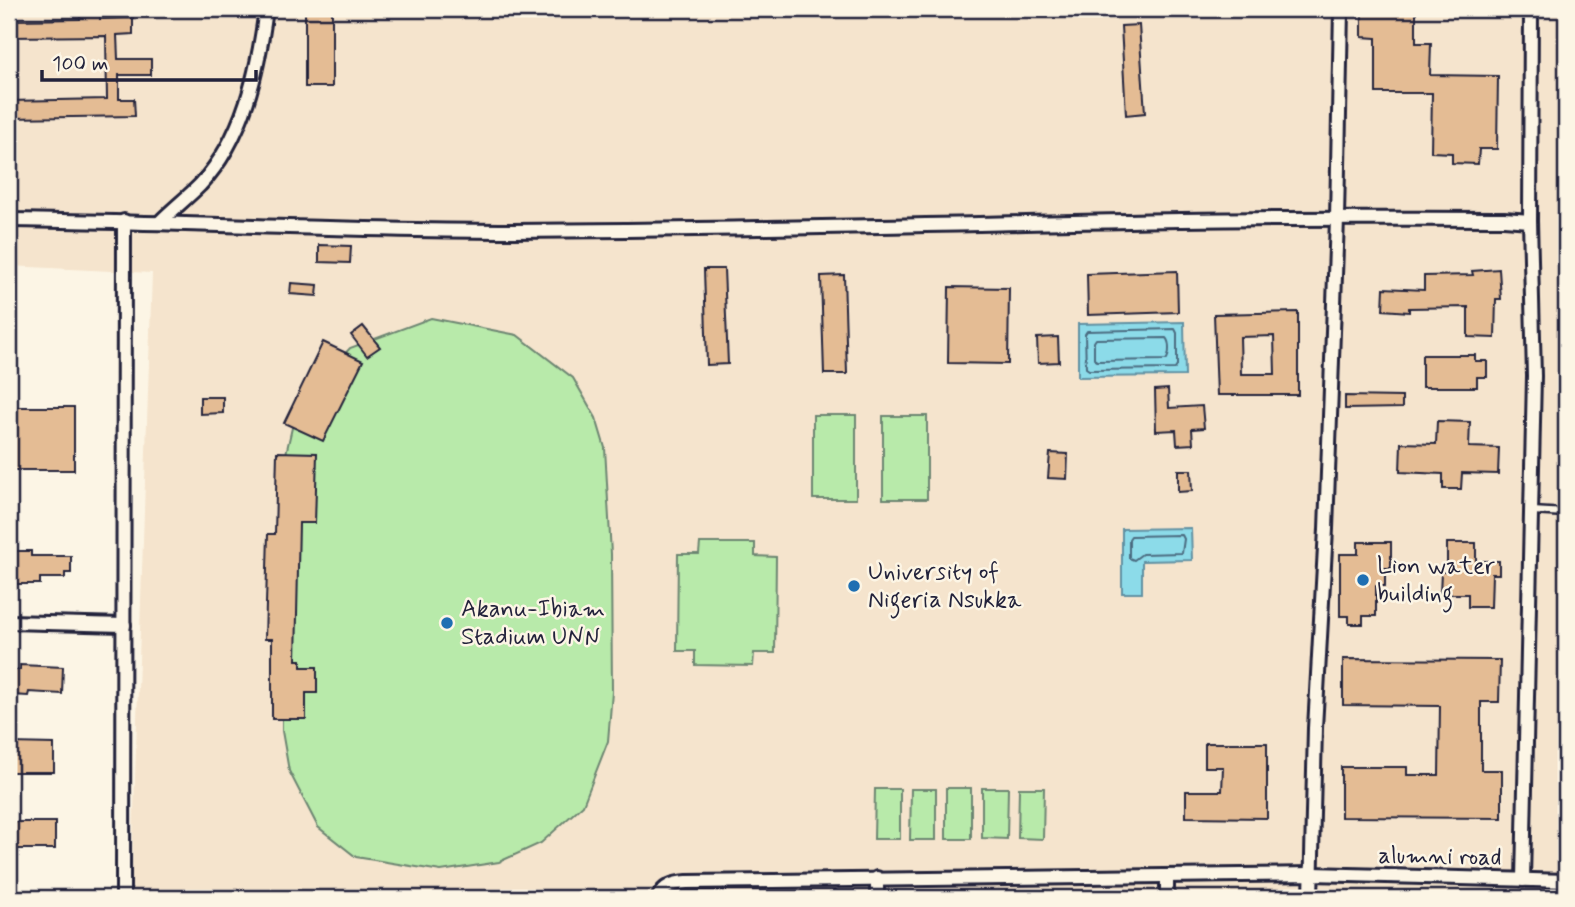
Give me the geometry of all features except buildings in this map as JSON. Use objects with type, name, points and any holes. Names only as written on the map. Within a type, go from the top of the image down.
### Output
[{"type":"street","points":[[160,222],[201,184],[228,148],[260,53],[266,9]]},
{"type":"street","points":[[1311,898],[1315,728],[1337,219],[1341,9]]},
{"type":"street","points":[[1523,880],[1534,376],[1531,9]]},
{"type":"street","points":[[9,220],[512,231],[1337,219],[1531,220]]},
{"type":"street","points":[[122,898],[124,221]]},
{"type":"street","points":[[9,622],[124,625]]},
{"type":"street","name":"alumni road","points":[[658,898],[663,889],[674,883],[877,878],[1312,874],[1566,881]]},
{"type":"street","points":[[1167,877],[1167,898]]},
{"type":"street","points":[[877,878],[877,898]]},
{"type":"lane","points":[[1532,511],[1566,513]]},
{"type":"shaded area","name":"University of Nigeria Nsukka","points":[[9,9],[1566,9],[1566,898],[131,898],[152,273],[9,266]]},
{"type":"green space","name":"Akanu-Ibiam Stadium UNN","points":[[431,318],[517,335],[573,378],[596,418],[605,448],[611,554],[612,692],[608,741],[583,805],[541,843],[499,862],[441,871],[356,857],[318,827],[289,771],[282,731],[282,471],[297,406],[350,348]]},
{"type":"green space","points":[[813,415],[856,415],[856,499],[813,499]]},
{"type":"green space","points":[[883,416],[927,416],[927,499],[883,499]]},
{"type":"green space","points":[[700,543],[755,543],[755,556],[776,557],[775,653],[754,653],[753,666],[695,665],[695,651],[677,651],[678,554],[699,554]]},
{"type":"green space","points":[[946,788],[971,788],[971,839],[946,839]]},
{"type":"green space","points":[[982,788],[1008,788],[1007,839],[982,838]]},
{"type":"green space","points":[[1019,788],[1044,788],[1043,839],[1018,838]]},
{"type":"green space","points":[[875,789],[900,789],[900,839],[874,839]]},
{"type":"green space","points":[[911,789],[936,789],[936,840],[910,840]]},
{"type":"water","points":[[1184,322],[1185,376],[1078,377],[1078,324]]},
{"type":"water","points":[[1191,528],[1192,560],[1142,561],[1142,593],[1122,593],[1122,529]]},
{"type":"place","name":"Lion water building","points":[[1363,580]]},
{"type":"place","name":"University of Nigeria Nsukka","points":[[854,586]]},
{"type":"place","name":"Akanu-Ibiam Stadium UNN","points":[[447,623]]}]
